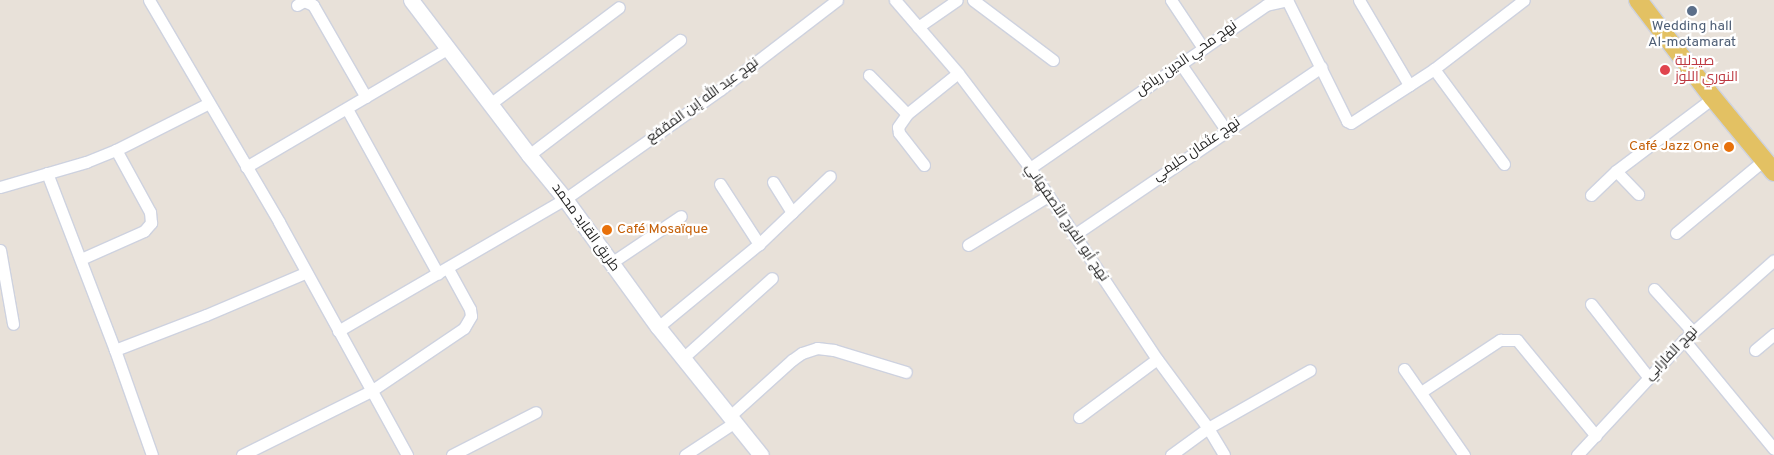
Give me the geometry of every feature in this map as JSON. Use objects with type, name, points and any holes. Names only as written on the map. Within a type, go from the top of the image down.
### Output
[{"type":"main road","name":"طريق القايد محمد","points":[[411,0],[529,155],[565,198],[658,327],[761,455]]},
{"type":"main road","points":[[1638,0],[1713,98],[1769,166]]},
{"type":"street","points":[[149,0],[246,166],[408,455]]},
{"type":"street","name":"نهج عبد الله إبن المقفع","points":[[338,331],[565,198],[728,83],[837,0]]},
{"type":"street","name":"نهج أبو الفرج الأصفهاني","points":[[895,0],[958,73],[1030,168],[1157,359],[1208,428],[1224,455]]},
{"type":"street","points":[[918,27],[957,0]]},
{"type":"street","points":[[973,0],[1053,60]]},
{"type":"street","points":[[1171,0],[1204,48]]},
{"type":"street","name":"نهج محي الدين رياض","points":[[1030,168],[1266,5],[1287,0],[1321,67]]},
{"type":"street","points":[[1359,0],[1410,85]]},
{"type":"street","points":[[1321,67],[1348,121],[1351,123],[1434,69],[1524,0]]},
{"type":"street","points":[[297,5],[304,1],[313,5],[366,97]]},
{"type":"street","points":[[490,104],[619,7]]},
{"type":"street","points":[[529,155],[680,40]]},
{"type":"street","points":[[246,166],[447,49]]},
{"type":"street","points":[[1180,63],[1226,130]]},
{"type":"street","name":"نهج عثمان حليمي","points":[[1074,235],[1321,67]]},
{"type":"street","points":[[1434,69],[1504,164]]},
{"type":"street","points":[[924,165],[899,133],[898,127],[907,114],[958,73]]},
{"type":"street","points":[[869,75],[907,114]]},
{"type":"street","points":[[1591,195],[1616,172],[1713,98]]},
{"type":"street","points":[[0,187],[116,150],[209,103]]},
{"type":"street","points":[[242,455],[371,391],[455,336],[469,322],[470,309],[443,271],[346,109]]},
{"type":"street","points":[[81,258],[144,232],[151,223],[150,212],[116,150]]},
{"type":"street","points":[[1676,234],[1769,166]]},
{"type":"street","points":[[1616,172],[1638,194]]},
{"type":"street","points":[[47,173],[81,258],[152,455]]},
{"type":"street","points":[[658,327],[759,244],[830,176]]},
{"type":"street","points":[[773,182],[792,212]]},
{"type":"street","points":[[720,184],[759,244]]},
{"type":"street","points":[[968,246],[1048,196]]},
{"type":"street","points":[[611,263],[681,216]]},
{"type":"street","points":[[0,250],[13,324]]},
{"type":"street","name":"نهج الفارابي","points":[[1577,455],[1688,336],[1774,260]]},
{"type":"street","points":[[115,350],[206,315],[305,273]]},
{"type":"street","points":[[684,357],[772,278]]},
{"type":"street","points":[[1654,289],[1774,449]]},
{"type":"street","points":[[1590,304],[1649,378]]},
{"type":"street","points":[[1755,350],[1774,334]]},
{"type":"street","points":[[1421,392],[1500,340],[1516,340],[1596,436]]},
{"type":"street","points":[[685,455],[733,419],[792,360],[802,353],[817,348],[834,350],[906,372]]},
{"type":"street","points":[[1079,417],[1157,359]]},
{"type":"street","points":[[1172,455],[1208,428],[1310,370]]},
{"type":"street","points":[[1404,370],[1464,455]]},
{"type":"street","points":[[452,455],[536,412]]},
{"type":"place","name":"Wedding hall Al-motamarat","points":[[1692,11]]},
{"type":"place","name":"صيدلية النوري اللوز","points":[[1665,70]]},
{"type":"place","name":"Café Jazz One","points":[[1729,147]]},
{"type":"place","name":"Café Mosaïque","points":[[607,230]]}]
